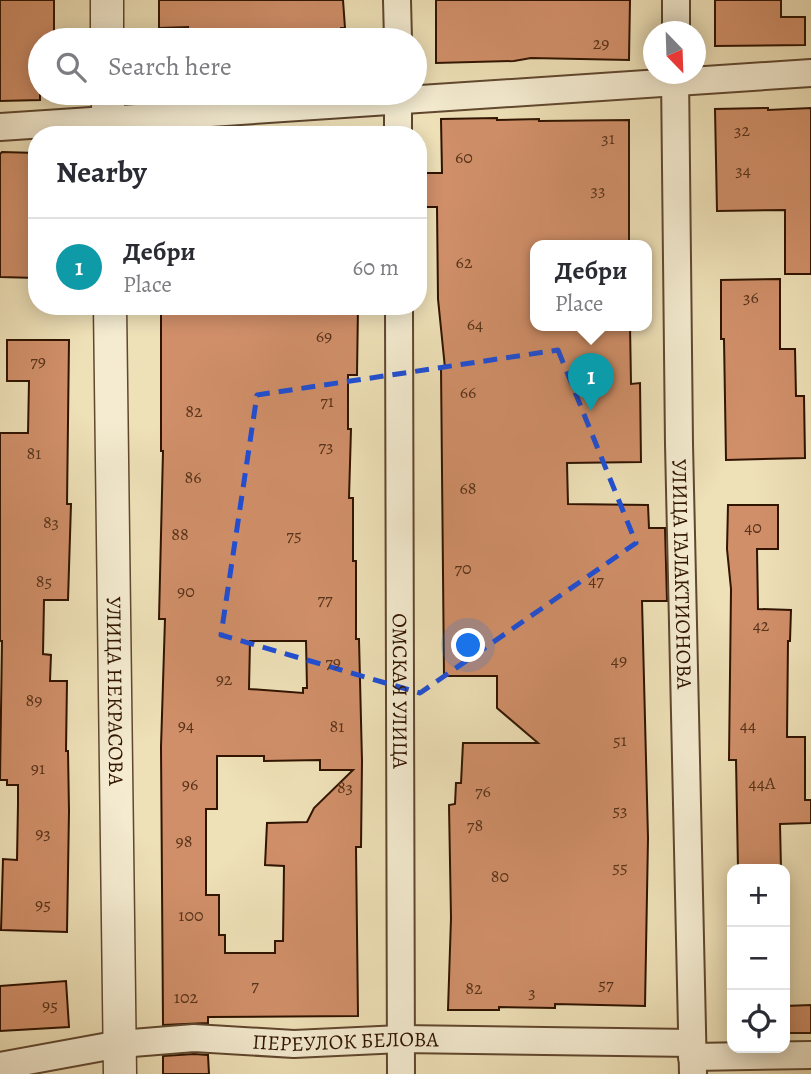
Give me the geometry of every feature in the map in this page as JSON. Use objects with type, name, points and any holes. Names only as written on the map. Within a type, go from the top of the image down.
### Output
[{"type":"street","points":[[107,0],[107,28]]},
{"type":"street","points":[[397,0],[398,28]]},
{"type":"street","points":[[676,0],[676,21]]},
{"type":"street","points":[[706,76],[811,73]]},
{"type":"street","points":[[427,94],[643,79]]},
{"type":"street","name":"УЛИЦА ГАЛАКТИОНОВА","points":[[675,84],[679,444],[692,1058]]},
{"type":"street","points":[[0,127],[108,116],[268,105]]},
{"type":"street","points":[[398,105],[398,126]]},
{"type":"street","name":"УЛИЦА НЕКРАСОВА","points":[[110,315],[120,1059]]},
{"type":"street","name":"ОМСКАЯ УЛИЦА","points":[[399,315],[401,1074]]},
{"type":"street","name":"ПЕРЕУЛОК БЕЛОВА","points":[[0,1066],[120,1059],[194,1038],[294,1044],[401,1039],[692,1058],[811,1055]]},
{"type":"highlighted area","points":[[558,350],[636,543],[420,693],[221,635],[257,395]]},
{"type":"building","points":[[0,0],[54,0],[54,28],[28,28],[28,100],[0,101]]},
{"type":"building","points":[[159,0],[343,0],[345,28],[159,28]]},
{"type":"building","points":[[436,0],[630,0],[629,60],[531,58],[514,61],[436,63]]},
{"type":"building","points":[[715,0],[781,0],[781,17],[805,17],[805,45],[715,46]]},
{"type":"building","points":[[811,108],[811,274],[785,274],[785,210],[717,211],[715,109]]},
{"type":"building","points":[[441,119],[629,120],[629,240],[530,240],[530,331],[630,331],[631,384],[640,383],[641,462],[567,463],[568,504],[648,505],[649,528],[665,528],[667,601],[642,601],[648,838],[645,1006],[555,1004],[555,1008],[448,1010],[451,918],[449,805],[455,804],[456,783],[461,783],[463,743],[538,743],[497,708],[497,676],[444,676],[441,368],[445,368],[438,299],[437,207],[427,207],[427,173],[442,173]]},
{"type":"building","points":[[28,153],[28,278],[0,277],[0,154]]},
{"type":"building","points":[[780,279],[780,349],[795,349],[796,396],[804,396],[805,458],[726,460],[721,280]]},
{"type":"building","points":[[161,315],[358,315],[357,375],[348,375],[348,429],[351,429],[349,498],[353,498],[353,561],[356,561],[356,639],[359,639],[362,761],[361,847],[356,847],[358,1016],[208,1017],[208,1023],[163,1025],[161,747],[165,619],[159,619],[163,451]],"holes":[[[250,641],[306,641],[307,688],[303,688],[303,693],[249,689]],[[217,756],[264,756],[264,761],[320,760],[320,770],[353,770],[314,808],[307,822],[267,823],[265,865],[284,866],[283,941],[275,941],[275,953],[225,953],[225,935],[219,935],[219,895],[206,895],[206,809],[217,809]]]},
{"type":"building","points":[[7,340],[69,340],[67,504],[71,504],[68,600],[44,600],[43,654],[51,655],[50,681],[67,681],[67,932],[1,930],[3,859],[17,860],[18,785],[7,785],[7,780],[0,780],[0,433],[28,433],[29,381],[7,381]]},
{"type":"building","points":[[728,505],[778,505],[778,549],[757,549],[758,609],[791,610],[787,737],[805,737],[805,800],[811,800],[811,823],[780,824],[781,864],[738,864],[736,760],[729,760],[731,589],[727,549]]},
{"type":"building","points":[[66,981],[69,1027],[0,1031],[0,986]]},
{"type":"building","points":[[811,1005],[811,1033],[790,1033],[790,1006]]},
{"type":"building","points":[[208,1055],[209,1074],[163,1074],[163,1056]]},
{"type":"place","name":"Дебри","points":[[591,411]]}]
